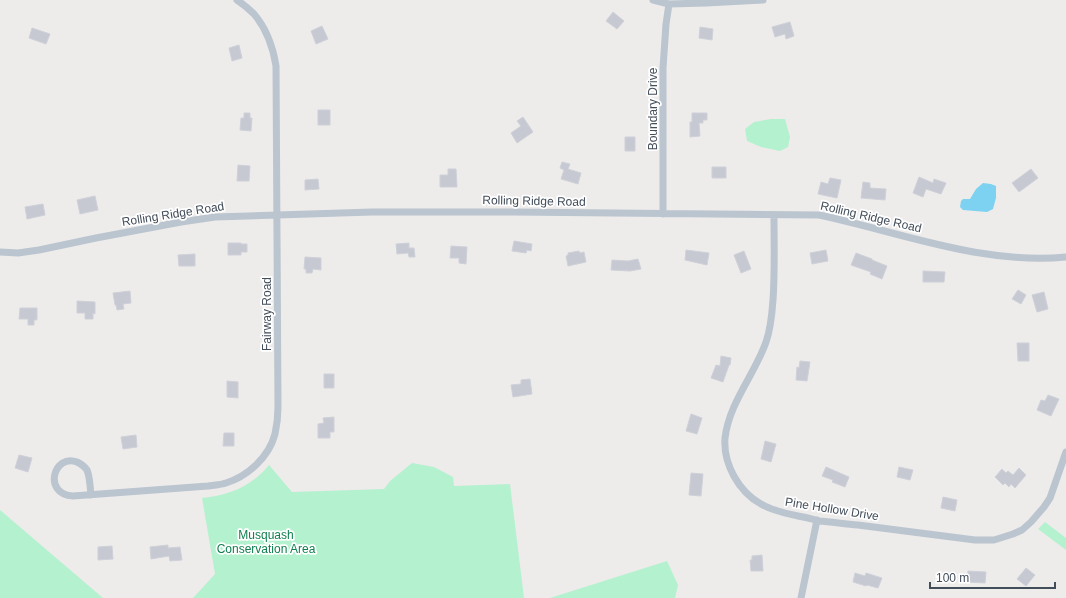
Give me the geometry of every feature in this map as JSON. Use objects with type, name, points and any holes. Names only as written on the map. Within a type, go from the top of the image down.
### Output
[{"type":"street","name":"Fairway Road","points":[[91,495],[89,476],[84,466],[74,461],[69,461],[63,463],[55,472],[54,484],[57,489],[67,496],[91,495],[208,486],[236,479],[252,468],[265,454],[274,436],[278,412],[276,61],[272,47],[254,14],[237,0]]},
{"type":"street","points":[[653,0],[669,4],[763,0]]},
{"type":"street","name":"Boundary Drive","points":[[663,214],[664,68],[666,24],[669,4]]},
{"type":"street","name":"Rolling Ridge Road","points":[[0,252],[18,253],[39,250],[181,222],[215,217],[372,212],[514,212],[819,215],[932,243],[977,252],[1029,258],[1066,257]]},
{"type":"street","name":"Pine Hollow Drive","points":[[774,215],[774,282],[769,331],[764,349],[733,410],[726,433],[725,449],[734,477],[753,500],[780,512],[817,520],[975,540],[994,540],[1022,530],[1038,514],[1050,498],[1066,452]]},
{"type":"street","points":[[801,598],[817,520]]},
{"type":"green space","points":[[771,119],[785,119],[790,137],[788,147],[780,151],[761,147],[747,141],[745,129],[754,122]]},
{"type":"green space","name":"Musquash Conservation Area","points":[[412,463],[434,467],[453,477],[454,486],[510,484],[524,598],[193,598],[215,574],[202,498],[221,495],[239,489],[255,479],[269,465],[292,492],[384,489],[390,481]]},
{"type":"green space","points":[[0,510],[103,598],[0,598]]},
{"type":"green space","points":[[1045,522],[1066,538],[1066,550],[1038,529]]},
{"type":"green space","points":[[667,561],[678,585],[675,598],[550,598]]},
{"type":"water","points":[[983,183],[996,186],[996,198],[993,209],[987,212],[963,210],[960,207],[961,201],[963,199],[970,199],[976,189]]},
{"type":"building","points":[[613,12],[624,21],[617,29],[606,21]]},
{"type":"building","points":[[790,22],[794,36],[786,39],[785,34],[775,37],[772,27]]},
{"type":"building","points":[[322,26],[328,39],[316,44],[311,31]]},
{"type":"building","points":[[700,27],[713,29],[712,40],[699,38]]},
{"type":"building","points":[[32,28],[50,34],[46,44],[29,38]]},
{"type":"building","points":[[239,45],[242,58],[232,61],[229,48]]},
{"type":"building","points":[[318,110],[330,110],[330,125],[318,125]]},
{"type":"building","points":[[244,113],[250,113],[250,118],[252,118],[251,131],[240,130],[241,118],[244,118]]},
{"type":"building","points":[[692,113],[707,113],[707,120],[703,120],[703,123],[699,123],[700,136],[690,137],[690,122],[692,122]]},
{"type":"building","points":[[523,117],[533,132],[517,143],[511,133],[521,126],[517,121]]},
{"type":"building","points":[[625,137],[635,137],[635,151],[625,151]]},
{"type":"building","points":[[562,162],[570,164],[568,169],[581,173],[578,184],[561,179],[564,170],[560,168]]},
{"type":"building","points":[[238,165],[250,166],[249,181],[237,181]]},
{"type":"building","points":[[712,167],[726,167],[726,178],[712,178]]},
{"type":"building","points":[[448,169],[456,169],[457,187],[440,187],[440,175],[448,175]]},
{"type":"building","points":[[1031,169],[1038,178],[1019,192],[1012,183]]},
{"type":"building","points":[[919,177],[933,183],[934,179],[946,183],[941,194],[926,189],[923,197],[913,193]]},
{"type":"building","points":[[830,178],[841,180],[837,198],[818,194],[821,182],[828,184]]},
{"type":"building","points":[[318,179],[319,189],[305,190],[305,180]]},
{"type":"building","points":[[863,182],[870,183],[870,188],[886,189],[885,200],[861,198]]},
{"type":"building","points":[[95,196],[98,210],[80,214],[77,200]]},
{"type":"building","points":[[43,204],[45,215],[27,219],[25,207]]},
{"type":"building","points":[[514,241],[532,244],[531,251],[527,250],[526,253],[512,251]]},
{"type":"building","points":[[228,243],[247,244],[247,252],[241,252],[241,255],[228,255]]},
{"type":"building","points":[[409,243],[409,248],[414,248],[415,257],[409,257],[408,253],[397,254],[396,244]]},
{"type":"building","points":[[451,246],[467,247],[466,264],[459,263],[459,258],[450,258]]},
{"type":"building","points":[[686,250],[709,253],[707,265],[685,260]]},
{"type":"building","points":[[826,250],[828,261],[812,264],[810,253]]},
{"type":"building","points":[[579,251],[580,253],[584,252],[586,262],[568,266],[566,256],[568,253]]},
{"type":"building","points":[[744,251],[751,269],[741,273],[734,255]]},
{"type":"building","points":[[856,253],[887,266],[882,279],[870,274],[871,272],[851,265]]},
{"type":"building","points":[[195,254],[195,266],[179,266],[178,255]]},
{"type":"building","points":[[305,257],[321,258],[321,270],[313,269],[312,273],[306,273],[306,269],[304,269]]},
{"type":"building","points":[[638,259],[641,269],[630,271],[611,270],[612,260],[628,261]]},
{"type":"building","points":[[923,271],[945,272],[944,282],[923,282]]},
{"type":"building","points":[[1018,290],[1026,295],[1021,304],[1012,299]]},
{"type":"building","points":[[130,291],[131,303],[123,304],[124,309],[117,310],[113,293]]},
{"type":"building","points":[[1044,292],[1048,309],[1037,312],[1032,295]]},
{"type":"building","points":[[77,301],[95,302],[95,314],[93,313],[93,319],[85,319],[85,313],[77,313]]},
{"type":"building","points":[[20,308],[37,308],[37,320],[34,320],[34,325],[28,325],[28,319],[19,319]]},
{"type":"building","points":[[1017,343],[1029,343],[1029,361],[1018,361]]},
{"type":"building","points":[[721,356],[731,358],[730,365],[723,382],[711,378],[716,365],[720,366]]},
{"type":"building","points":[[800,361],[810,362],[807,381],[796,380],[797,367],[799,368]]},
{"type":"building","points":[[324,374],[334,374],[334,388],[324,388]]},
{"type":"building","points":[[530,379],[532,394],[513,397],[511,385],[521,384],[521,380]]},
{"type":"building","points":[[227,381],[238,382],[238,398],[227,397]]},
{"type":"building","points":[[1048,395],[1059,399],[1051,416],[1037,410],[1041,400],[1045,401]]},
{"type":"building","points":[[691,414],[702,418],[697,434],[686,431]]},
{"type":"building","points":[[334,417],[334,432],[330,432],[330,438],[318,438],[318,424],[324,423],[323,418]]},
{"type":"building","points":[[224,433],[234,433],[234,446],[223,446]]},
{"type":"building","points":[[136,435],[137,447],[123,449],[121,437]]},
{"type":"building","points":[[765,441],[776,444],[771,462],[761,459]]},
{"type":"building","points":[[19,455],[32,458],[28,472],[15,468]]},
{"type":"building","points":[[826,467],[849,477],[845,487],[822,476]]},
{"type":"building","points":[[899,467],[913,470],[910,480],[897,477]]},
{"type":"building","points":[[1019,468],[1026,475],[1015,488],[1011,484],[1009,487],[1005,483],[1003,485],[995,477],[1002,469],[1006,473],[1008,471],[1013,475]]},
{"type":"building","points":[[691,473],[703,474],[701,496],[689,495]]},
{"type":"building","points":[[943,497],[957,500],[955,511],[941,508]]},
{"type":"building","points":[[168,545],[168,548],[180,547],[182,560],[170,561],[169,556],[151,559],[150,547]]},
{"type":"building","points":[[112,546],[113,559],[98,560],[98,547]]},
{"type":"building","points":[[762,555],[763,571],[751,571],[750,560],[752,560],[752,556]]},
{"type":"building","points":[[1026,568],[1035,575],[1026,586],[1017,579]]},
{"type":"building","points":[[968,571],[986,572],[985,583],[967,582]]},
{"type":"building","points":[[855,573],[865,576],[866,573],[882,578],[878,588],[853,582]]}]
